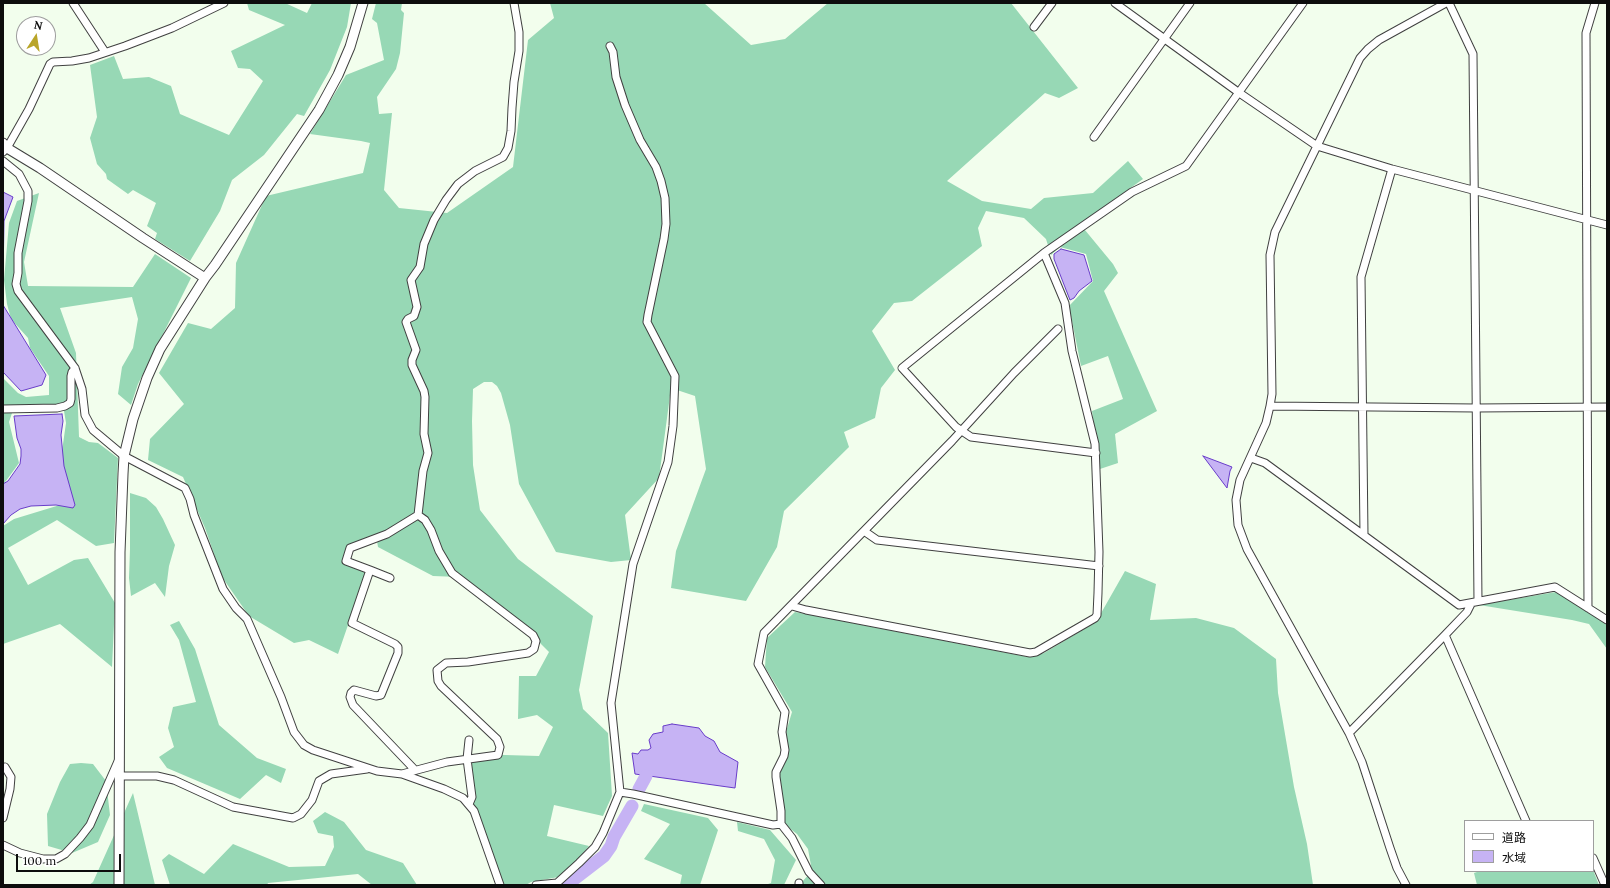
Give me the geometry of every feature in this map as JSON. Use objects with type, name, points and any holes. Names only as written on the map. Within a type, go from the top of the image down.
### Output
[{"type":"street","points":[[73,3],[105,52]]},
{"type":"street","points":[[205,278],[142,238],[40,168],[4,148],[28,109],[50,64],[53,62],[89,58],[172,28],[224,3]]},
{"type":"street","points":[[118,885],[120,755],[120,552],[124,456],[133,419],[147,378],[160,349],[205,278],[216,265],[319,110],[338,76],[350,47],[363,3]]},
{"type":"street","points":[[418,514],[423,471],[428,453],[424,434],[424,391],[412,365],[412,360],[416,350],[406,325],[408,319],[414,316],[417,307],[411,280],[420,268],[424,244],[434,220],[446,200],[458,184],[475,172],[503,157],[508,148],[511,131],[514,82],[519,51],[519,32],[514,3]]},
{"type":"street","points":[[1034,27],[1052,3]]},
{"type":"street","points":[[1115,3],[1238,92],[1317,146],[1392,169],[1607,225]]},
{"type":"street","points":[[1094,137],[1190,3]]},
{"type":"street","points":[[1096,453],[984,440],[971,437],[956,427],[902,368],[1044,253],[1132,192],[1186,166],[1303,3]]},
{"type":"street","points":[[1349,733],[1445,635],[1474,603],[1476,408],[1473,54],[1448,3],[1380,40],[1368,49],[1356,64],[1275,233],[1270,255],[1272,394],[1266,424],[1240,480],[1236,500],[1238,525],[1247,548],[1349,733],[1362,762],[1397,868],[1406,885]]},
{"type":"street","points":[[1588,608],[1586,33],[1595,3]]},
{"type":"street","points":[[536,885],[557,883],[580,863],[594,847],[603,833],[620,792],[611,703],[633,564],[670,452],[676,380],[650,329],[648,322],[648,315],[666,224],[664,193],[656,167],[640,140],[625,105],[616,78],[613,52],[610,46]]},
{"type":"street","points":[[3,161],[19,174],[28,191],[28,201],[18,254],[18,273],[16,284],[18,291],[75,368],[82,390],[85,415],[93,430],[124,456],[185,488],[223,589],[236,608],[247,619],[281,697],[294,732],[304,744],[313,750],[377,771],[402,774],[455,793],[469,804],[474,811],[500,885]]},
{"type":"street","points":[[1364,535],[1361,277],[1392,169]]},
{"type":"street","points":[[792,606],[806,610],[1030,653],[1036,652],[1095,618],[1097,615],[1099,566],[1095,444],[1072,352],[1065,303],[1044,253]]},
{"type":"street","points":[[821,885],[809,872],[792,838],[781,824],[781,811],[776,772],[784,756],[785,750],[782,732],[786,712],[758,664],[762,640],[766,630],[792,606],[864,532],[1014,373],[1058,329]]},
{"type":"street","points":[[3,408],[57,408],[65,406],[70,403],[71,376],[75,368]]},
{"type":"street","points":[[1270,406],[1363,408],[1607,407]]},
{"type":"street","points":[[1251,458],[1265,463],[1459,605],[1555,587],[1607,620]]},
{"type":"street","points":[[390,578],[346,561],[350,548],[387,534],[418,514]]},
{"type":"street","points":[[402,774],[448,762],[498,755],[500,747],[499,743],[491,732],[441,686],[438,681],[437,670],[446,663],[468,662],[528,653],[534,649],[536,641],[533,635],[452,573],[439,551],[431,530],[425,520],[418,514]]},
{"type":"street","points":[[864,532],[877,540],[1099,566]]},
{"type":"street","points":[[370,570],[352,624],[395,644],[398,647],[398,653],[381,694],[376,696],[354,690],[351,693],[350,701],[426,778],[429,784]]},
{"type":"street","points":[[1445,635],[1526,820]]},
{"type":"street","points":[[469,740],[467,759],[472,791],[472,797],[469,804]]},
{"type":"street","points":[[3,845],[20,853],[43,859],[56,859],[65,854],[90,825],[120,755]]},
{"type":"street","points":[[3,818],[11,777],[5,767]]},
{"type":"street","points":[[119,776],[157,776],[174,780],[233,807],[293,818],[301,814],[312,800],[319,781],[331,774],[369,768]]},
{"type":"street","points":[[620,792],[773,825],[781,824]]},
{"type":"street","points":[[1594,860],[1606,885]]},
{"type":"green space","points":[[247,3],[285,3],[307,13],[312,3],[351,3],[347,27],[330,70],[304,116],[297,114],[264,155],[232,180],[220,211],[190,261],[155,239],[157,233],[147,226],[156,203],[133,190],[128,194],[107,179],[106,174],[97,164],[90,138],[97,117],[90,65],[114,56],[123,79],[149,77],[171,86],[180,114],[229,135],[263,81],[250,69],[238,68],[231,51],[285,25],[249,10]]},
{"type":"green space","points":[[376,3],[402,3],[401,10],[404,13],[400,53],[396,69],[377,97],[379,114],[392,113],[384,190],[399,208],[447,213],[513,167],[528,40],[554,18],[550,3],[704,3],[751,45],[785,39],[828,3],[1011,3],[1078,88],[1059,98],[1045,93],[947,181],[982,201],[1031,209],[1044,198],[1093,193],[1128,161],[1143,179],[1080,224],[1113,264],[1118,273],[1104,291],[1157,411],[1115,434],[1118,463],[1100,469],[1092,411],[1123,399],[1108,356],[1081,366],[1069,306],[1093,281],[1086,254],[1060,247],[1051,255],[1046,239],[1024,218],[986,211],[978,228],[982,246],[912,301],[894,303],[872,331],[895,370],[881,388],[875,418],[844,432],[849,447],[784,511],[777,547],[746,601],[671,588],[676,551],[706,469],[695,396],[671,388],[659,478],[625,515],[631,560],[611,562],[556,552],[519,484],[510,425],[501,393],[497,386],[492,382],[484,382],[473,389],[473,465],[480,510],[518,559],[593,616],[579,690],[583,709],[608,733],[612,796],[603,816],[554,805],[547,836],[589,846],[564,876],[531,882],[526,885],[502,885],[470,803],[471,754],[539,756],[553,727],[537,715],[518,719],[519,676],[536,676],[549,652],[523,626],[459,577],[433,576],[378,547],[376,535],[348,546],[343,562],[366,573],[338,654],[309,640],[294,643],[249,616],[222,577],[205,528],[183,477],[148,460],[150,439],[184,404],[159,373],[188,323],[211,329],[235,308],[236,263],[266,196],[363,173],[370,143],[310,134],[346,75],[384,60],[377,23],[372,19]]},
{"type":"green space","points":[[39,193],[24,262],[28,286],[133,287],[155,254],[191,278],[138,384],[131,405],[118,394],[122,367],[133,348],[138,319],[132,297],[60,308],[76,353],[79,437],[89,442],[98,443],[118,458],[114,543],[96,546],[57,520],[8,548],[28,585],[74,560],[88,558],[115,603],[112,667],[60,624],[3,644],[3,526],[14,519],[73,501],[61,458],[66,423],[64,411],[53,406],[14,407],[9,422],[19,463],[3,485],[3,378],[18,393],[26,397],[49,395],[49,376],[30,348],[28,338],[11,319],[7,304],[4,280],[9,223],[17,201]]},
{"type":"green space","points":[[130,493],[146,498],[156,507],[175,545],[169,566],[165,597],[155,583],[131,596],[129,578]]},
{"type":"green space","points":[[1125,571],[1156,584],[1150,620],[1196,618],[1234,628],[1276,659],[1278,693],[1294,787],[1307,844],[1313,885],[801,885],[801,883],[812,871],[808,849],[797,834],[784,824],[778,778],[789,751],[786,732],[792,712],[765,667],[767,638],[795,612],[1028,657],[1044,653],[1096,622]]},
{"type":"green space","points":[[1556,592],[1607,624],[1607,649],[1589,624],[1479,605]]},
{"type":"green space","points":[[179,621],[195,649],[219,725],[257,758],[286,769],[281,783],[266,775],[240,799],[167,768],[159,757],[174,747],[168,728],[173,707],[196,702],[179,640],[170,625]]},
{"type":"green space","points":[[70,764],[93,764],[106,781],[110,815],[98,842],[72,853],[48,846],[47,814],[60,782]]},
{"type":"green space","points":[[133,793],[155,885],[89,885],[93,882]]},
{"type":"green space","points":[[644,804],[708,818],[718,830],[700,885],[680,885],[682,875],[644,859],[670,824],[641,811]]},
{"type":"green space","points":[[325,812],[344,822],[366,850],[403,863],[417,885],[372,885],[358,874],[268,883],[267,885],[170,885],[162,860],[169,854],[204,874],[233,844],[289,867],[325,866],[334,847],[333,836],[318,833],[313,821]]},
{"type":"green space","points":[[737,822],[770,830],[796,860],[784,885],[765,885],[771,883],[775,860],[764,839],[738,831]]},
{"type":"green space","points":[[1594,872],[1599,885],[1477,885],[1474,873]]},
{"type":"water","points":[[3,192],[13,197],[4,221],[3,279]]},
{"type":"water","points":[[1061,249],[1084,255],[1092,281],[1070,300],[1054,259],[1054,254]]},
{"type":"water","points":[[3,305],[46,375],[42,385],[21,391],[3,372]]},
{"type":"water","points":[[62,414],[63,421],[61,435],[64,466],[75,505],[73,508],[56,505],[31,506],[20,509],[11,515],[3,524],[3,484],[8,481],[20,464],[21,456],[21,449],[17,438],[14,416]]},
{"type":"water","points":[[1203,456],[1232,467],[1227,488]]},
{"type":"water","points":[[672,724],[699,728],[705,736],[714,741],[720,752],[738,762],[735,788],[635,774],[632,753],[638,754],[641,750],[648,750],[651,748],[649,740],[653,734],[663,732],[663,726]]},
{"type":"waterway","points":[[639,789],[646,776]]},
{"type":"waterway","points":[[569,883],[604,856],[611,846],[614,837],[632,806]]}]
